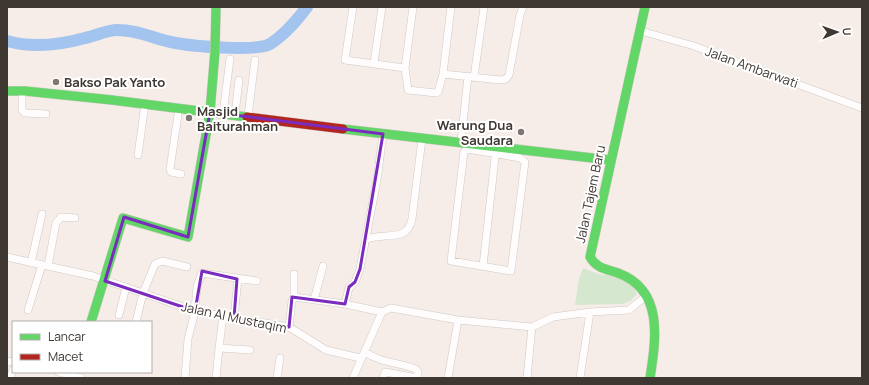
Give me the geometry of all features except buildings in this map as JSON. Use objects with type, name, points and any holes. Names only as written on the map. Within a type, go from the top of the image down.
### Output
[{"type":"street","points":[[91,321],[124,217],[188,237],[210,112],[216,36],[216,7]]},
{"type":"street","points":[[353,7],[345,60],[405,68]]},
{"type":"street","points":[[374,63],[382,7]]},
{"type":"street","points":[[413,7],[405,68],[407,86],[409,91],[437,93],[443,74],[451,7]]},
{"type":"street","points":[[461,142],[484,7]]},
{"type":"street","points":[[443,74],[502,80],[509,76],[520,15],[523,7]]},
{"type":"street","name":"Jalan Tajem Baru","points":[[644,7],[641,31],[610,160],[590,257],[592,262],[602,269],[632,278],[644,290],[653,308],[656,332],[650,378]]},
{"type":"street","name":"Jalan Ambarwati","points":[[641,31],[694,46],[862,108]]},
{"type":"street","points":[[223,113],[230,59]]},
{"type":"street","points":[[248,116],[255,60]]},
{"type":"street","points":[[235,114],[239,80]]},
{"type":"street","points":[[7,91],[22,91],[235,114],[422,139],[461,142],[496,150],[520,158],[525,162],[525,165],[512,268],[511,271],[507,271],[451,261],[465,150],[496,150],[610,160]]},
{"type":"street","points":[[22,91],[22,110],[25,112],[46,114]]},
{"type":"street","points":[[138,155],[145,104]]},
{"type":"street","points":[[179,108],[170,169],[171,172],[181,174]]},
{"type":"street","points":[[345,304],[349,288],[355,282],[360,269],[380,165],[383,134]]},
{"type":"street","points":[[365,240],[373,236],[403,234],[408,231],[412,219],[422,139]]},
{"type":"street","points":[[483,266],[496,150]]},
{"type":"street","points":[[31,262],[42,214]]},
{"type":"street","points":[[28,310],[45,266],[56,223],[62,216],[76,218]]},
{"type":"street","name":"Jalan Al Mustaqim","points":[[7,257],[126,287],[195,312],[289,327],[326,350],[360,358]]},
{"type":"street","points":[[136,321],[143,293],[155,264],[158,261],[187,268]]},
{"type":"street","points":[[314,300],[324,266]]},
{"type":"street","points":[[185,378],[188,340],[195,312],[197,286],[202,273],[257,281]]},
{"type":"street","points":[[289,327],[292,301],[294,297],[294,274]]},
{"type":"street","points":[[234,318],[238,279]]},
{"type":"street","points":[[119,315],[126,287]]},
{"type":"street","points":[[294,297],[345,304],[382,312],[392,308],[458,320],[532,327],[553,317],[590,312],[629,310],[646,296]]},
{"type":"street","points":[[353,378],[360,358],[365,352],[382,312]]},
{"type":"street","points":[[580,378],[590,312]]},
{"type":"street","points":[[216,378],[223,316]]},
{"type":"street","points":[[448,378],[458,320]]},
{"type":"street","points":[[527,378],[532,327]]},
{"type":"street","points":[[219,348],[250,350]]},
{"type":"street","points":[[365,352],[387,363],[414,368],[418,372],[417,377],[385,372],[383,378]]},
{"type":"street","points":[[277,378],[280,358]]},
{"type":"street","points":[[65,373],[78,375]]},
{"type":"highlighted area","points":[[210,112],[383,134],[360,269],[355,282],[349,287],[345,304],[292,297],[289,327],[234,318],[237,279],[202,271],[195,311],[105,281],[124,217],[188,237]]},
{"type":"green space","points":[[583,268],[599,274],[615,276],[631,283],[637,294],[630,301],[623,304],[575,305],[579,279]]},
{"type":"waterway","points":[[7,41],[46,45],[89,37],[109,31],[125,30],[171,42],[222,48],[251,48],[270,44],[281,36],[307,7]]},
{"type":"traffic: fast","points":[[91,321],[123,218],[188,237],[210,112],[215,51],[216,7]]},
{"type":"traffic: fast","points":[[645,7],[590,257],[599,266],[618,273],[633,281],[643,291],[650,303],[654,317],[655,332],[650,378]]},
{"type":"traffic: fast","points":[[7,91],[25,91],[112,100],[247,117]]},
{"type":"traffic: fast","points":[[343,129],[610,160]]},
{"type":"traffic: jam","points":[[247,117],[343,129]]},
{"type":"place","name":"Bakso Pak Yanto","points":[[56,82]]},
{"type":"place","name":"Masjid Baiturahman","points":[[189,118]]},
{"type":"place","name":"Warung Dua Saudara","points":[[521,132]]}]
